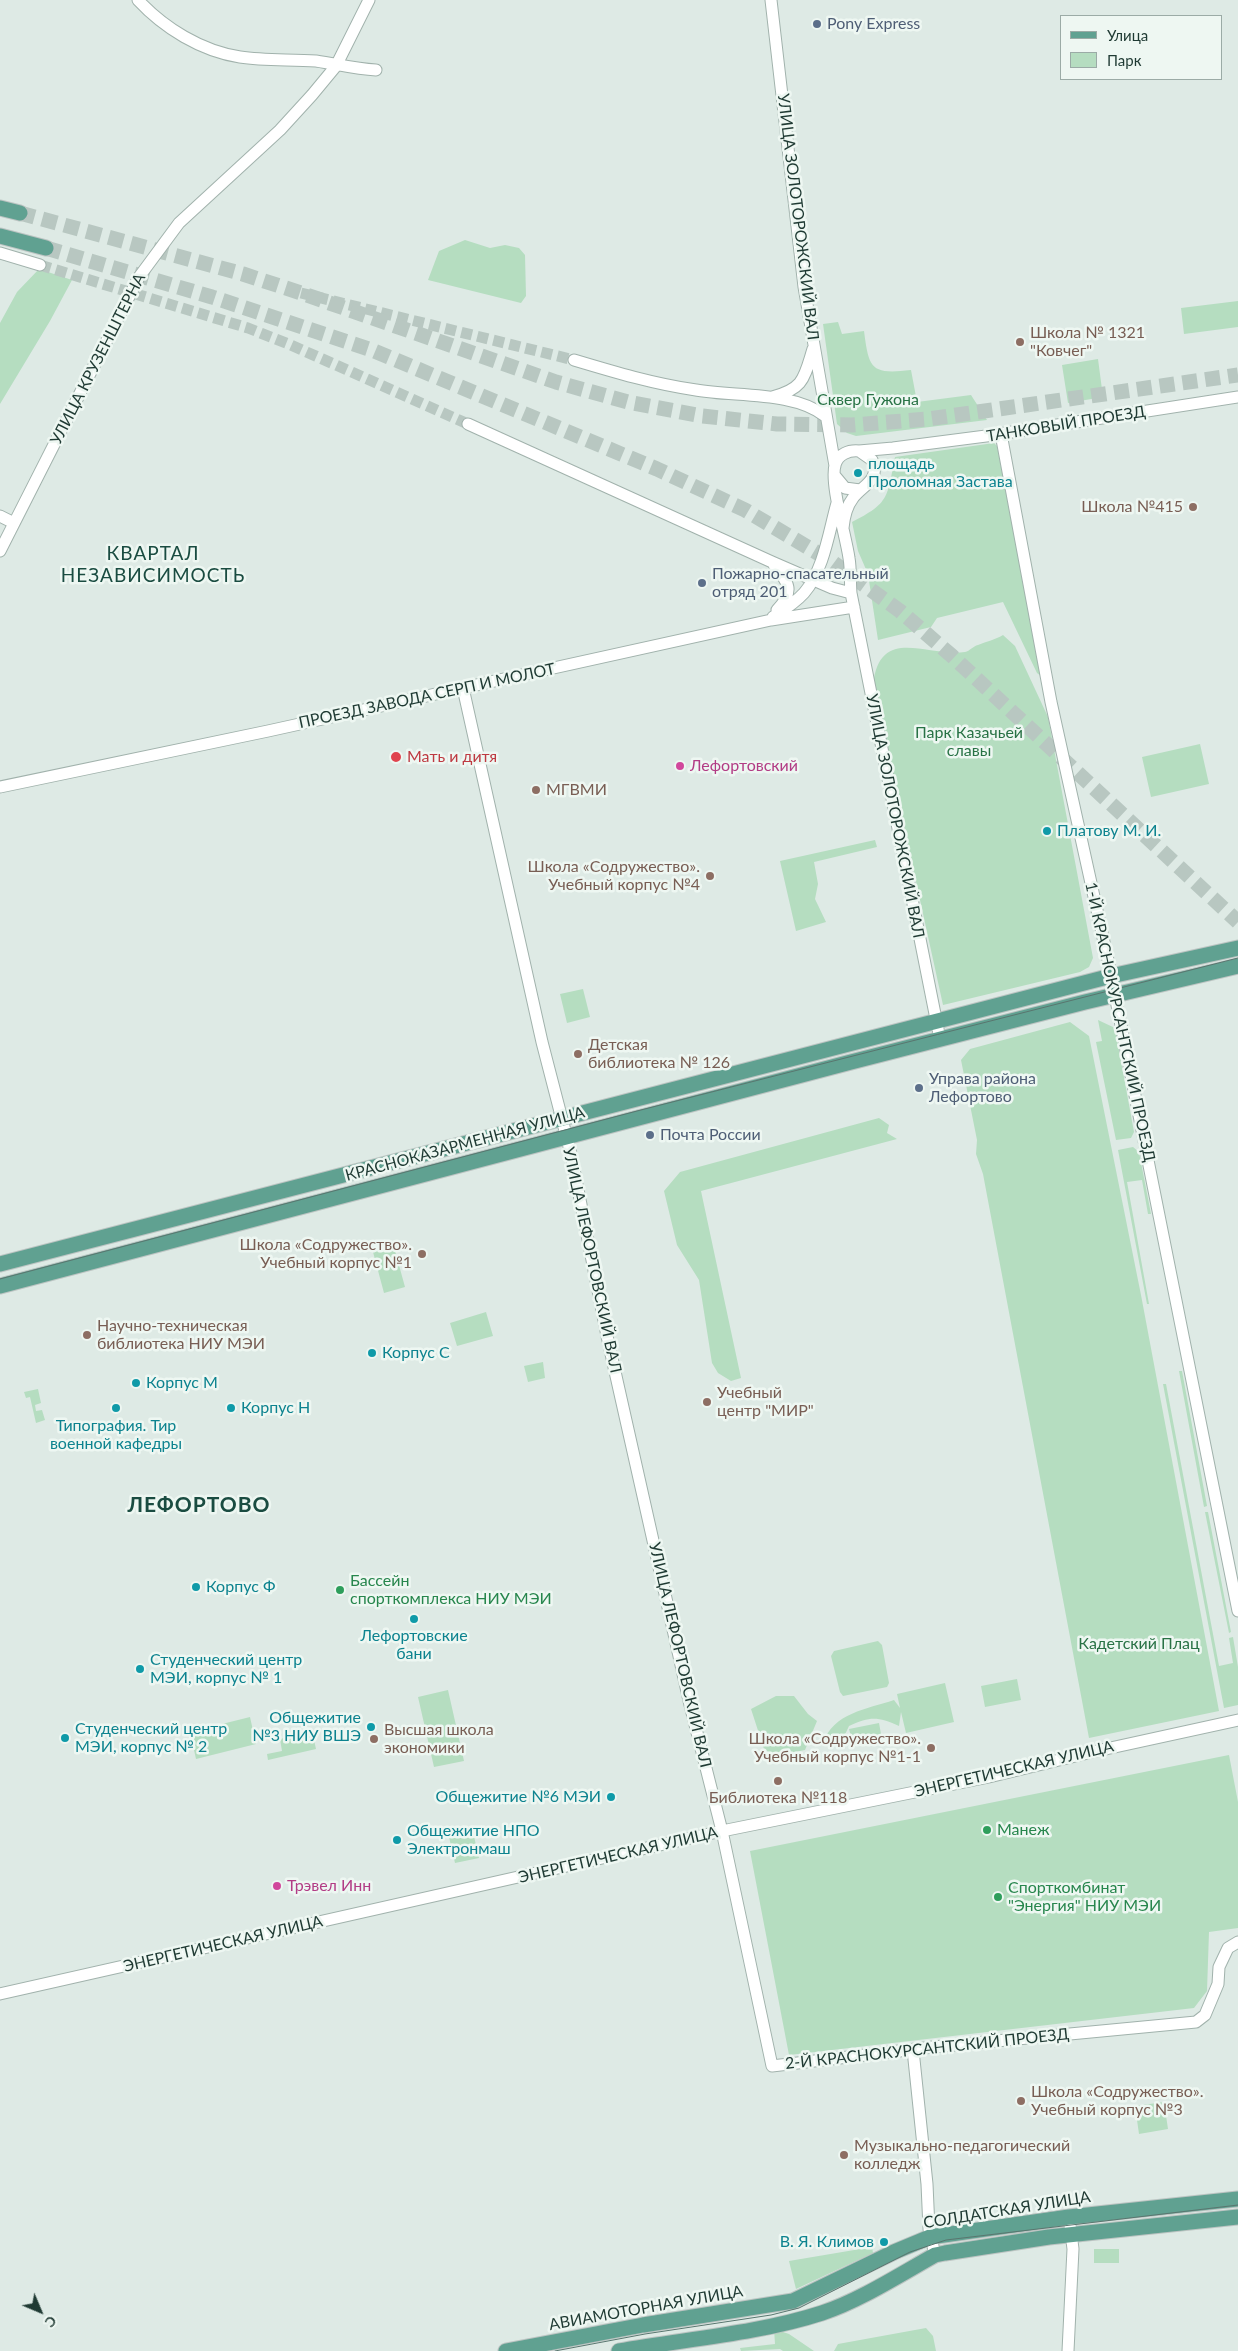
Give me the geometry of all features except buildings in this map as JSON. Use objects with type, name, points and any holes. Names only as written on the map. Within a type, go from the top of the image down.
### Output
[{"type":"main road","points":[[0,208],[20,213]]},
{"type":"main road","points":[[0,236],[46,248]]},
{"type":"main road","points":[[1111,976],[1238,948]]},
{"type":"main road","points":[[1115,996],[1238,966]]},
{"type":"main road","name":"КРАСНОКАЗАРМЕННАЯ УЛИЦА","points":[[0,1264],[1111,976]]},
{"type":"main road","name":"КРАСНОКАЗАРМЕННАЯ УЛИЦА","points":[[0,1286],[566,1136],[940,1039],[1115,996]]},
{"type":"main road","name":"СОЛДАТСКАЯ УЛИЦА","points":[[793,2301],[894,2252],[930,2237],[1069,2217],[1238,2199]]},
{"type":"main road","name":"СОЛДАТСКАЯ УЛИЦА","points":[[638,2349],[766,2327],[824,2313],[935,2255],[1071,2235],[1238,2217]]},
{"type":"main road","name":"АВИАМОТОРНАЯ УЛИЦА","points":[[506,2351],[634,2327],[793,2301]]},
{"type":"main road","points":[[619,2351],[638,2349]]},
{"type":"street","points":[[138,0],[170,28],[205,47],[238,57],[317,62],[352,69],[376,70]]},
{"type":"street","name":"УЛИЦА КРУЗЕНШТЕРНА","points":[[0,551],[139,277],[179,223],[280,130],[336,66],[369,0]]},
{"type":"street","name":"УЛИЦА ЗОЛОТОРОЖСКИЙ ВАЛ","points":[[771,0],[795,213],[835,471]]},
{"type":"street","points":[[0,253],[40,265]]},
{"type":"street","points":[[768,398],[798,388],[805,376],[814,344]]},
{"type":"street","points":[[574,360],[637,379],[696,391],[768,398],[812,407],[825,416]]},
{"type":"street","name":"ТАНКОВЫЙ ПРОЕЗД","points":[[857,450],[893,448],[1001,434],[1238,397]]},
{"type":"street","points":[[468,424],[772,562],[851,593],[849,559],[838,500],[835,471],[844,453],[857,450]]},
{"type":"street","points":[[828,433],[840,445],[857,450],[872,460],[875,470]]},
{"type":"street","name":"1-Й КРАСНОКУРСАНТСКИЙ ПРОЕЗД","points":[[1001,434],[1052,707],[1111,976],[1238,1611]]},
{"type":"street","points":[[843,528],[847,507],[860,490],[872,480],[881,458],[893,448]]},
{"type":"street","points":[[835,471],[845,488],[860,490]]},
{"type":"street","points":[[767,621],[805,592],[819,565],[838,500]]},
{"type":"street","points":[[0,516],[14,523]]},
{"type":"street","points":[[767,621],[784,601],[789,590],[788,581],[772,562]]},
{"type":"street","name":"УЛИЦА ЗОЛОТОРОЖСКИЙ ВАЛ","points":[[851,593],[940,1039]]},
{"type":"street","name":"ПРОЕЗД ЗАВОДА СЕРП И МОЛОТ","points":[[0,787],[767,621],[854,607]]},
{"type":"street","name":"УЛИЦА ЛЕФОРТОВСКИЙ ВАЛ","points":[[463,688],[542,1042],[566,1136],[611,1353],[688,1695],[722,1831]]},
{"type":"street","name":"ЭНЕРГЕТИЧЕСКАЯ УЛИЦА","points":[[0,1994],[722,1831],[980,1779],[1238,1720]]},
{"type":"street","name":"2-Й КРАСНОКУРСАНТСКИЙ ПРОЕЗД","points":[[722,1831],[772,2066],[1196,2022],[1205,2015],[1218,1984],[1219,1967],[1228,1948],[1238,1942]]},
{"type":"street","points":[[913,2050],[927,2184],[930,2237],[935,2255]]},
{"type":"street","points":[[1068,2351],[1073,2249],[1069,2217]]},
{"type":"street","points":[[634,2327],[638,2349]]},
{"type":"green space","points":[[465,240],[490,248],[505,245],[519,248],[525,255],[526,296],[521,303],[428,280],[439,251]]},
{"type":"green space","points":[[39,269],[72,280],[50,321],[0,404],[0,323],[17,292]]},
{"type":"green space","points":[[1238,301],[1238,327],[1184,334],[1181,308]]},
{"type":"green space","name":"Сквер Гужона","points":[[838,322],[842,334],[864,331],[870,361],[879,370],[911,370],[917,402],[971,395],[987,420],[856,436],[847,433],[837,424],[823,324]]},
{"type":"green space","points":[[1098,359],[1103,397],[1068,403],[1062,365]]},
{"type":"green space","points":[[994,443],[997,446],[1041,676],[1037,673],[1003,602],[937,618],[931,627],[878,640],[868,574],[858,551],[852,522],[874,509],[885,497],[895,457]]},
{"type":"green space","name":"Парк Казачьей славы","points":[[1003,635],[1015,646],[1048,717],[1093,958],[1089,967],[1080,972],[943,1005],[873,685],[877,666],[885,655],[895,649],[908,648],[951,653],[965,652]]},
{"type":"green space","points":[[1200,744],[1209,784],[1151,797],[1142,757]]},
{"type":"green space","points":[[875,840],[877,847],[814,862],[818,884],[815,899],[826,922],[796,931],[780,861]]},
{"type":"green space","points":[[583,989],[590,1017],[567,1023],[560,994]]},
{"type":"green space","points":[[1098,1020],[1115,1028],[1134,1132],[1131,1138],[1116,1140],[1096,1042],[1102,1041]]},
{"type":"green space","name":"Кадетский Плац","points":[[1070,1022],[1089,1036],[1141,1295],[1219,1711],[1089,1738],[983,1174],[976,1154],[977,1140],[961,1060],[970,1049]]},
{"type":"green space","points":[[879,1118],[889,1125],[887,1133],[897,1139],[701,1191],[741,1378],[731,1381],[718,1373],[712,1363],[699,1280],[677,1245],[664,1191],[680,1172]]},
{"type":"green space","points":[[1133,1147],[1139,1152],[1151,1214],[1148,1214],[1142,1180],[1127,1182],[1149,1304],[1147,1304],[1118,1150]]},
{"type":"green space","points":[[394,1247],[405,1287],[384,1293],[373,1252]]},
{"type":"green space","points":[[486,1312],[493,1336],[457,1346],[450,1323]]},
{"type":"green space","points":[[543,1362],[545,1378],[528,1382],[524,1366]]},
{"type":"green space","points":[[1179,1371],[1182,1371],[1207,1506],[1204,1507]]},
{"type":"green space","points":[[1163,1384],[1166,1384],[1219,1666],[1233,1663],[1229,1638],[1233,1637],[1238,1667],[1238,1705],[1224,1708]]},
{"type":"green space","points":[[38,1389],[41,1403],[35,1405],[36,1411],[42,1410],[45,1420],[36,1423],[30,1397],[26,1398],[24,1392]]},
{"type":"green space","points":[[1205,1512],[1208,1512],[1231,1632],[1229,1633]]},
{"type":"green space","points":[[878,1641],[882,1645],[889,1683],[887,1687],[843,1696],[840,1692],[831,1656],[834,1651]]},
{"type":"green space","points":[[1017,1679],[1021,1700],[985,1707],[981,1686]]},
{"type":"green space","points":[[945,1683],[954,1722],[906,1733],[901,1712],[899,1726],[880,1719],[869,1719],[849,1726],[842,1741],[833,1746],[823,1743],[835,1725],[852,1714],[894,1700],[900,1708],[897,1694]]},
{"type":"green space","points":[[448,1690],[464,1761],[434,1767],[418,1697]]},
{"type":"green space","points":[[776,1696],[794,1696],[808,1714],[817,1721],[805,1750],[775,1756],[764,1749],[751,1709]]},
{"type":"green space","points":[[250,1717],[256,1744],[196,1759],[190,1732]]},
{"type":"green space","points":[[879,1723],[881,1734],[852,1740],[849,1729]]},
{"type":"green space","points":[[312,1731],[316,1749],[268,1760],[267,1754],[282,1751],[280,1739]]},
{"type":"green space","name":"Спорткомбинат \"Энергия\" НИУ МЭИ","points":[[1229,1755],[1238,1802],[1238,1928],[1209,1932],[1207,1991],[1194,2008],[789,2055],[750,1851]]},
{"type":"green space","points":[[473,1832],[479,1858],[455,1863],[449,1837]]},
{"type":"green space","points":[[1164,2102],[1168,2129],[1139,2134],[1135,2106]]},
{"type":"green space","points":[[872,2247],[873,2253],[796,2289],[789,2261]]},
{"type":"green space","points":[[1094,2249],[1119,2249],[1119,2263],[1094,2263]]},
{"type":"green space","points":[[926,2328],[933,2336],[936,2351],[834,2351],[838,2344]]},
{"type":"green space","points":[[774,2329],[789,2334],[814,2351],[783,2351],[780,2349],[741,2351],[740,2348],[775,2344]]},
{"type":"tunnel","points":[[20,213],[243,274],[556,382],[628,402],[702,416],[777,424],[852,425],[928,419],[1238,375]]},
{"type":"tunnel","points":[[46,248],[212,297],[372,350],[657,469],[745,510],[831,561],[900,611],[952,656],[1238,922]]},
{"type":"tunnel","points":[[40,265],[248,328],[291,345],[468,424]]},
{"type":"tunnel","points":[[301,293],[574,360]]},
{"type":"tram line","points":[[0,1279],[637,1111],[1238,958]]},
{"type":"tram line","points":[[555,2351],[645,2334],[771,2315],[799,2308],[910,2252],[946,2240],[1238,2205]]},
{"type":"place","name":"Pony Express","points":[[817,24]]},
{"type":"place","name":"Школа № 1321 \"Ковчег\"","points":[[1020,342]]},
{"type":"place","name":"площадь Проломная Застава","points":[[858,473]]},
{"type":"place","name":"Школа №415","points":[[1193,507]]},
{"type":"place","name":"Пожарно-спасательный отряд 201","points":[[702,583]]},
{"type":"place","name":"Мать и дитя","points":[[396,757]]},
{"type":"place","name":"Лефортовский","points":[[680,766]]},
{"type":"place","name":"МГВМИ","points":[[536,790]]},
{"type":"place","name":"Платову М. И.","points":[[1047,831]]},
{"type":"place","name":"Школа «Содружество». Учебный корпус №4","points":[[710,876]]},
{"type":"place","name":"Детская библиотека № 126","points":[[578,1054]]},
{"type":"place","name":"Управа района Лефортово","points":[[919,1088]]},
{"type":"place","name":"Почта России","points":[[650,1135]]},
{"type":"place","name":"Школа «Содружество». Учебный корпус №1","points":[[422,1254]]},
{"type":"place","name":"Научно-техническая библиотека НИУ МЭИ","points":[[87,1335]]},
{"type":"place","name":"Корпус С","points":[[372,1353]]},
{"type":"place","name":"Корпус М","points":[[136,1383]]},
{"type":"place","name":"Учебный центр \"МИР\"","points":[[707,1402]]},
{"type":"place","name":"Типография. Тир военной кафедры","points":[[116,1408]]},
{"type":"place","name":"Корпус Н","points":[[231,1408]]},
{"type":"place","name":"Корпус Ф","points":[[196,1587]]},
{"type":"place","name":"Бассейн спорткомплекса НИУ МЭИ","points":[[340,1590]]},
{"type":"place","name":"Лефортовские бани","points":[[414,1619]]},
{"type":"place","name":"Студенческий центр МЭИ, корпус № 1","points":[[140,1669]]},
{"type":"place","name":"Общежитие №3 НИУ ВШЭ","points":[[371,1727]]},
{"type":"place","name":"Студенческий центр МЭИ, корпус № 2","points":[[65,1738]]},
{"type":"place","name":"Высшая школа экономики","points":[[374,1739]]},
{"type":"place","name":"Школа «Содружество». Учебный корпус №1-1","points":[[931,1748]]},
{"type":"place","name":"Библиотека №118","points":[[778,1781]]},
{"type":"place","name":"Общежитие №6 МЭИ","points":[[611,1797]]},
{"type":"place","name":"Манеж","points":[[987,1830]]},
{"type":"place","name":"Общежитие НПО Электронмаш","points":[[397,1840]]},
{"type":"place","name":"Трэвел Инн","points":[[277,1886]]},
{"type":"place","name":"Спорткомбинат \"Энергия\" НИУ МЭИ","points":[[998,1897]]},
{"type":"place","name":"Школа «Содружество». Учебный корпус №3","points":[[1021,2101]]},
{"type":"place","name":"Музыкально-педагогический колледж","points":[[844,2155]]},
{"type":"place","name":"В. Я. Климов","points":[[884,2242]]},
{"type":"district","name":"КВАРТАЛ НЕЗАВИСИМОСТЬ","points":[[153,565]]},
{"type":"district","name":"ЛЕФОРТОВО","points":[[199,1505]]}]
